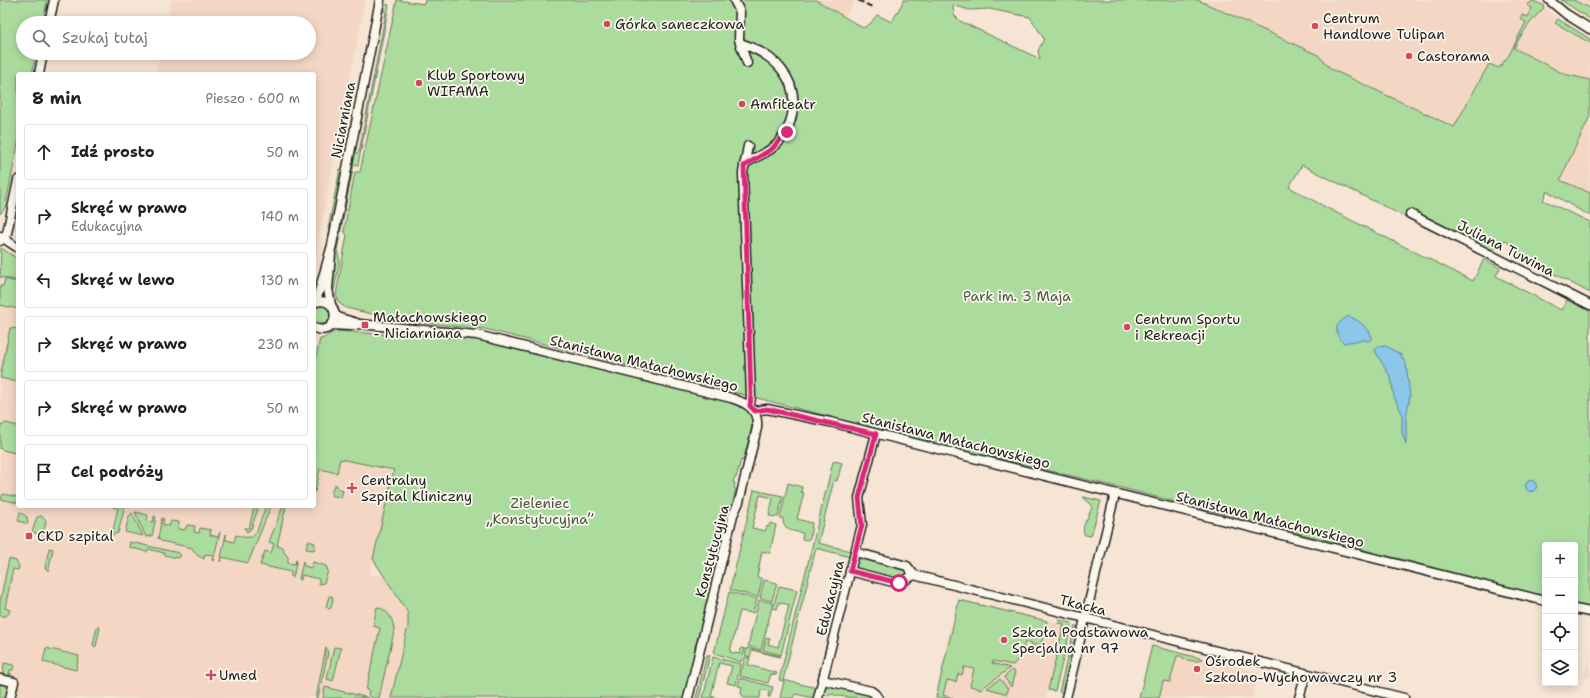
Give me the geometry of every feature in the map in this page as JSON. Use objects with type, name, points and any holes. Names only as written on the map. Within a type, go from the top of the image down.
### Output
[{"type":"street","points":[[51,16],[54,0]]},
{"type":"street","name":"Niciarniana","points":[[316,299],[332,245],[380,0]]},
{"type":"street","points":[[734,0],[740,12],[739,39],[747,63]]},
{"type":"street","points":[[1549,0],[1566,14],[1590,29]]},
{"type":"street","points":[[740,43],[747,45],[773,61],[789,79],[794,95],[792,117],[784,136],[772,149],[744,166]]},
{"type":"street","points":[[39,72],[42,60]]},
{"type":"street","name":"Konstytucyjna","points":[[688,698],[733,515],[739,502],[758,420],[752,409],[751,396],[744,166],[748,146]]},
{"type":"street","points":[[16,190],[7,233],[1,238],[16,247]]},
{"type":"street","name":"Juliana Tuwima","points":[[1410,214],[1590,305]]},
{"type":"street","name":"Niciarniana","points":[[332,245],[328,289],[331,305],[335,315]]},
{"type":"street","points":[[316,302],[325,302],[331,305]]},
{"type":"street","points":[[331,326],[335,315]]},
{"type":"street","name":"Stanisława Małachowskiego","points":[[335,315],[359,324],[477,335],[731,398],[752,409],[767,409],[876,434],[1542,600]]},
{"type":"street","name":"Stanisława Małachowskiego","points":[[316,331],[331,326],[350,326],[359,324]]},
{"type":"street","name":"Edukacyjna","points":[[818,698],[862,525],[859,498],[876,434]]},
{"type":"street","points":[[1066,698],[1115,494]]},
{"type":"street","name":"Tkacka","points":[[855,552],[907,566],[914,575],[1404,698]]},
{"type":"street","points":[[850,571],[897,583],[902,582],[914,575]]},
{"type":"street","points":[[1578,609],[1590,612]]},
{"type":"street","points":[[1299,698],[1306,674]]},
{"type":"street","points":[[0,679],[14,682],[10,698]]},
{"type":"street","points":[[823,680],[871,691],[876,694],[878,698]]},
{"type":"shaded area","points":[[171,0],[365,0],[316,253],[316,72],[155,72],[158,60],[316,60],[316,16],[168,16]]},
{"type":"shaded area","points":[[816,0],[855,0],[845,17]]},
{"type":"shaded area","points":[[1198,0],[1534,0],[1558,19],[1555,23],[1560,27],[1590,43],[1590,80],[1564,74],[1514,48],[1499,68],[1489,64],[1454,127],[1331,69],[1318,55]]},
{"type":"shaded area","points":[[1573,0],[1590,0],[1590,8]]},
{"type":"shaded area","points":[[1590,116],[1590,200],[1560,180]]},
{"type":"shaded area","name":"Centralny Szpital Kliniczny","points":[[0,277],[16,281],[16,508],[316,508],[316,453],[394,470],[370,574],[385,576],[408,613],[408,626],[391,698],[0,698]]},
{"type":"shaded area","name":"Szkoła Podstawowa Specjalna nr 97","points":[[958,598],[1064,624],[1046,698],[934,698]]},
{"type":"shaded area","name":"Ośrodek Szkolno-Wychowawczy nr 3","points":[[1151,645],[1259,672],[1252,698],[1138,698]]},
{"type":"shaded area","points":[[1590,653],[1590,678],[1584,677]]},
{"type":"green space","points":[[0,0],[47,0],[44,16],[16,16],[16,60],[35,60],[32,72],[16,72],[16,154],[5,208],[0,214]]},
{"type":"green space","name":"Park im. 3 Maja","points":[[397,0],[424,4],[425,0],[816,0],[863,28],[870,24],[877,15],[892,22],[904,0],[1198,0],[1318,55],[1331,69],[1454,127],[1489,64],[1499,68],[1509,55],[1526,22],[1520,19],[1522,15],[1528,17],[1532,8],[1527,5],[1533,1],[1543,5],[1544,8],[1527,27],[1514,48],[1564,74],[1590,80],[1590,116],[1560,180],[1590,193],[1590,216],[1547,191],[1543,200],[1590,222],[1590,293],[1515,253],[1516,250],[1505,240],[1485,257],[1302,165],[1289,187],[1331,210],[1473,281],[1484,259],[1500,268],[1496,276],[1561,310],[1567,300],[1590,311],[1590,608],[1578,605],[1578,542],[1542,542],[1542,595],[1118,487],[954,448],[485,329],[403,321],[346,308],[339,303],[336,295],[347,235],[344,231],[355,172],[360,172]],"holes":[[[953,5],[969,10],[989,9],[1030,17],[1044,39],[1038,51],[1040,59],[960,21],[954,15]]]},
{"type":"green space","points":[[1561,0],[1573,0],[1590,8],[1590,19]]},
{"type":"green space","points":[[385,4],[389,5],[358,165],[354,164],[337,250],[340,261],[334,290],[330,291],[337,236],[354,153],[359,152],[386,12],[382,10],[382,6]]},
{"type":"green space","points":[[1558,19],[1590,39],[1590,43],[1555,23]]},
{"type":"green space","points":[[340,169],[342,171],[331,228],[328,229]]},
{"type":"green space","points":[[1,248],[16,258],[16,281],[0,277]]},
{"type":"green space","points":[[5,279],[16,282],[16,309],[0,305],[0,286],[3,286]]},
{"type":"green space","points":[[326,306],[331,311],[331,319],[329,322],[326,324],[316,323],[316,307]]},
{"type":"green space","points":[[10,328],[16,329],[16,382],[0,378]]},
{"type":"green space","name":"Zieleniec „Konstytucyjna”","points":[[336,331],[411,336],[412,333],[470,338],[702,394],[736,405],[748,411],[751,415],[752,424],[743,461],[741,460],[736,478],[734,478],[733,483],[735,483],[734,488],[736,489],[700,636],[695,645],[695,656],[684,698],[391,698],[408,626],[408,613],[373,559],[394,470],[340,459],[337,473],[320,469],[316,487],[316,357],[320,339]]},
{"type":"green space","points":[[6,423],[16,426],[16,453],[0,449],[0,425],[1,426]]},
{"type":"green space","points":[[835,461],[842,463],[837,481],[834,480],[818,543],[851,551],[850,557],[816,548],[783,680],[817,688],[814,698],[795,694],[793,698],[780,698],[784,681],[779,680],[833,462]]},
{"type":"green space","points":[[788,483],[802,487],[801,492],[804,493],[797,519],[812,523],[810,538],[807,540],[802,539],[803,533],[789,530],[784,526],[783,518],[780,518]]},
{"type":"green space","points":[[334,485],[337,485],[337,488],[343,490],[341,498],[331,495]]},
{"type":"green space","points":[[754,490],[783,496],[778,517],[769,516],[773,498],[760,495],[752,528],[765,531],[767,526],[769,527],[770,523],[776,525],[770,553],[762,551],[757,577],[762,579],[758,597],[730,590]]},
{"type":"green space","points":[[3,494],[16,497],[16,503],[1,499]]},
{"type":"green space","points":[[1083,497],[1101,501],[1091,536],[1085,535],[1083,528],[1092,505]]},
{"type":"green space","points":[[118,508],[124,508],[118,533],[112,535]]},
{"type":"green space","points":[[254,508],[258,509],[251,529],[247,532],[244,528],[249,528]]},
{"type":"green space","points":[[265,508],[270,508],[248,563],[222,557],[220,562],[226,534],[226,540],[234,542],[236,535],[251,537],[256,533]]},
{"type":"green space","points":[[282,508],[286,508],[277,546],[283,547],[284,552],[288,557],[288,563],[295,564],[297,559],[293,578],[291,577],[291,572],[260,565],[265,551],[271,553],[274,544],[269,542]]},
{"type":"green space","points":[[20,512],[27,517],[28,524],[18,521]]},
{"type":"green space","points":[[135,512],[148,515],[147,521],[153,522],[154,516],[156,517],[152,536],[146,537]]},
{"type":"green space","points":[[132,513],[143,536],[125,532],[129,516]]},
{"type":"green space","points":[[41,516],[46,521],[43,535],[32,532],[37,517]]},
{"type":"green space","points":[[162,518],[164,519],[163,525],[169,526],[171,521],[179,522],[178,529],[185,530],[187,525],[195,526],[194,532],[199,533],[200,528],[211,530],[210,535],[218,537],[220,532],[213,561],[213,555],[205,554],[204,559],[197,555],[192,548],[161,541],[158,538]]},
{"type":"green space","points":[[308,541],[315,543],[314,550],[306,549]]},
{"type":"green space","points":[[130,542],[179,553],[181,556],[178,558],[148,549],[147,552],[129,547]]},
{"type":"green space","points":[[49,548],[53,549],[49,571],[45,568]]},
{"type":"green space","points":[[858,556],[904,568],[907,572],[906,576],[900,580],[857,570],[854,567],[855,560]]},
{"type":"green space","points":[[9,559],[16,561],[19,566],[18,570],[13,569],[5,608],[10,610],[10,612],[6,616],[0,616],[0,602]]},
{"type":"green space","points":[[303,561],[304,566],[311,568],[313,562],[326,566],[328,571],[324,583],[319,584],[319,579],[302,575],[301,580],[299,579]]},
{"type":"green space","points":[[764,580],[777,583],[772,601],[760,598]]},
{"type":"green space","points":[[779,586],[797,590],[781,655],[763,650],[766,637],[770,638],[768,644],[778,647],[789,605],[779,602],[777,609],[773,608]]},
{"type":"green space","points":[[729,592],[757,599],[753,613],[740,611],[730,652],[740,654],[741,648],[745,649],[741,662],[714,653]]},
{"type":"green space","points":[[329,596],[332,596],[333,599],[331,608],[328,609],[326,607]]},
{"type":"green space","points":[[759,600],[773,603],[761,650],[748,646]]},
{"type":"green space","points":[[959,600],[1047,621],[1041,645],[1035,644],[1033,649],[1031,649],[1032,643],[1025,642],[1021,656],[1013,665],[993,661],[992,663],[1010,668],[981,689],[970,686],[974,669],[964,667],[962,675],[958,674],[956,682],[947,680],[943,695],[953,698],[936,698]]},
{"type":"green space","points":[[377,607],[388,613],[393,623],[394,632],[379,698],[373,698],[368,695],[369,691],[366,690],[380,628],[373,626]]},
{"type":"green space","points":[[1059,620],[1072,623],[1055,691],[1048,690],[1064,624],[1058,623]]},
{"type":"green space","points":[[1075,626],[1079,627],[1063,693],[1059,692]]},
{"type":"green space","points":[[97,627],[100,628],[95,647],[93,645]]},
{"type":"green space","points":[[1152,646],[1203,659],[1192,661],[1181,656],[1177,656],[1170,682],[1163,681],[1159,698],[1139,698]]},
{"type":"green space","points":[[326,647],[328,653],[318,698],[316,698]]},
{"type":"green space","points":[[334,647],[341,648],[333,681],[327,679]]},
{"type":"green space","points":[[46,648],[79,656],[76,670],[43,662]]},
{"type":"green space","points":[[747,648],[780,657],[752,650],[750,657],[745,655]]},
{"type":"green space","points":[[707,655],[710,655],[699,698],[696,698]]},
{"type":"green space","points":[[713,657],[741,664],[736,685],[727,683],[732,666],[719,663],[711,696],[717,698],[703,698]]},
{"type":"green space","points":[[745,657],[750,658],[748,665],[777,673],[776,675],[771,674],[768,683],[740,676]]},
{"type":"green space","points":[[4,663],[14,665],[13,670],[10,670],[9,674],[12,674],[6,676],[3,674]]},
{"type":"green space","points":[[1012,670],[1015,672],[1011,687],[1004,677]]},
{"type":"green space","points":[[740,678],[773,687],[770,697],[768,697],[769,691],[761,690],[760,698],[744,698],[741,693],[742,687],[738,686]]},
{"type":"green space","points":[[1000,679],[1008,689],[1007,694],[987,688]]},
{"type":"green space","points":[[3,683],[7,684],[9,687],[7,698],[0,698],[0,685]]},
{"type":"green space","points":[[826,685],[870,694],[875,698],[846,697],[832,694],[829,696],[821,693],[822,689]]},
{"type":"green space","points":[[325,687],[365,697],[368,698],[323,698]]},
{"type":"water","points":[[1348,316],[1355,319],[1369,331],[1372,338],[1369,341],[1361,340],[1344,343],[1340,339],[1337,333],[1338,324]]},
{"type":"water","points":[[1386,346],[1400,354],[1406,364],[1410,396],[1406,417],[1406,444],[1402,433],[1402,413],[1394,397],[1391,378],[1375,351],[1377,347]]},
{"type":"water","points":[[1529,481],[1533,481],[1535,482],[1535,490],[1529,491],[1526,488],[1526,484]]},
{"type":"railway","points":[[858,0],[872,7]]},
{"type":"place","name":"Górka saneczkowa","points":[[607,24]]},
{"type":"place","name":"Centrum Handlowe Tulipan","points":[[1315,26]]},
{"type":"place","name":"Castorama","points":[[1409,56]]},
{"type":"place","name":"Klub Sportowy WIFAMA","points":[[419,83]]},
{"type":"place","name":"Amfiteatr","points":[[742,104]]},
{"type":"place","name":"Małachowskiego - Niciarniana","points":[[365,325]]},
{"type":"place","name":"Centrum Sportu i Rekreacji","points":[[1127,327]]},
{"type":"place","name":"Centralny Szpital Kliniczny","points":[[352,488]]},
{"type":"place","name":"CKD szpital","points":[[29,536]]},
{"type":"place","name":"Szkoła Podstawowa Specjalna nr 97","points":[[1004,640]]},
{"type":"place","name":"Ośrodek Szkolno-Wychowawczy nr 3","points":[[1197,669]]},
{"type":"place","name":"Umed","points":[[211,675]]},
{"type":"route","points":[[787,132],[780,142],[772,149],[746,163],[743,173],[750,351],[750,406],[755,411],[767,409],[804,418],[830,422],[876,434],[859,498],[862,525],[850,571],[899,583]]}]
